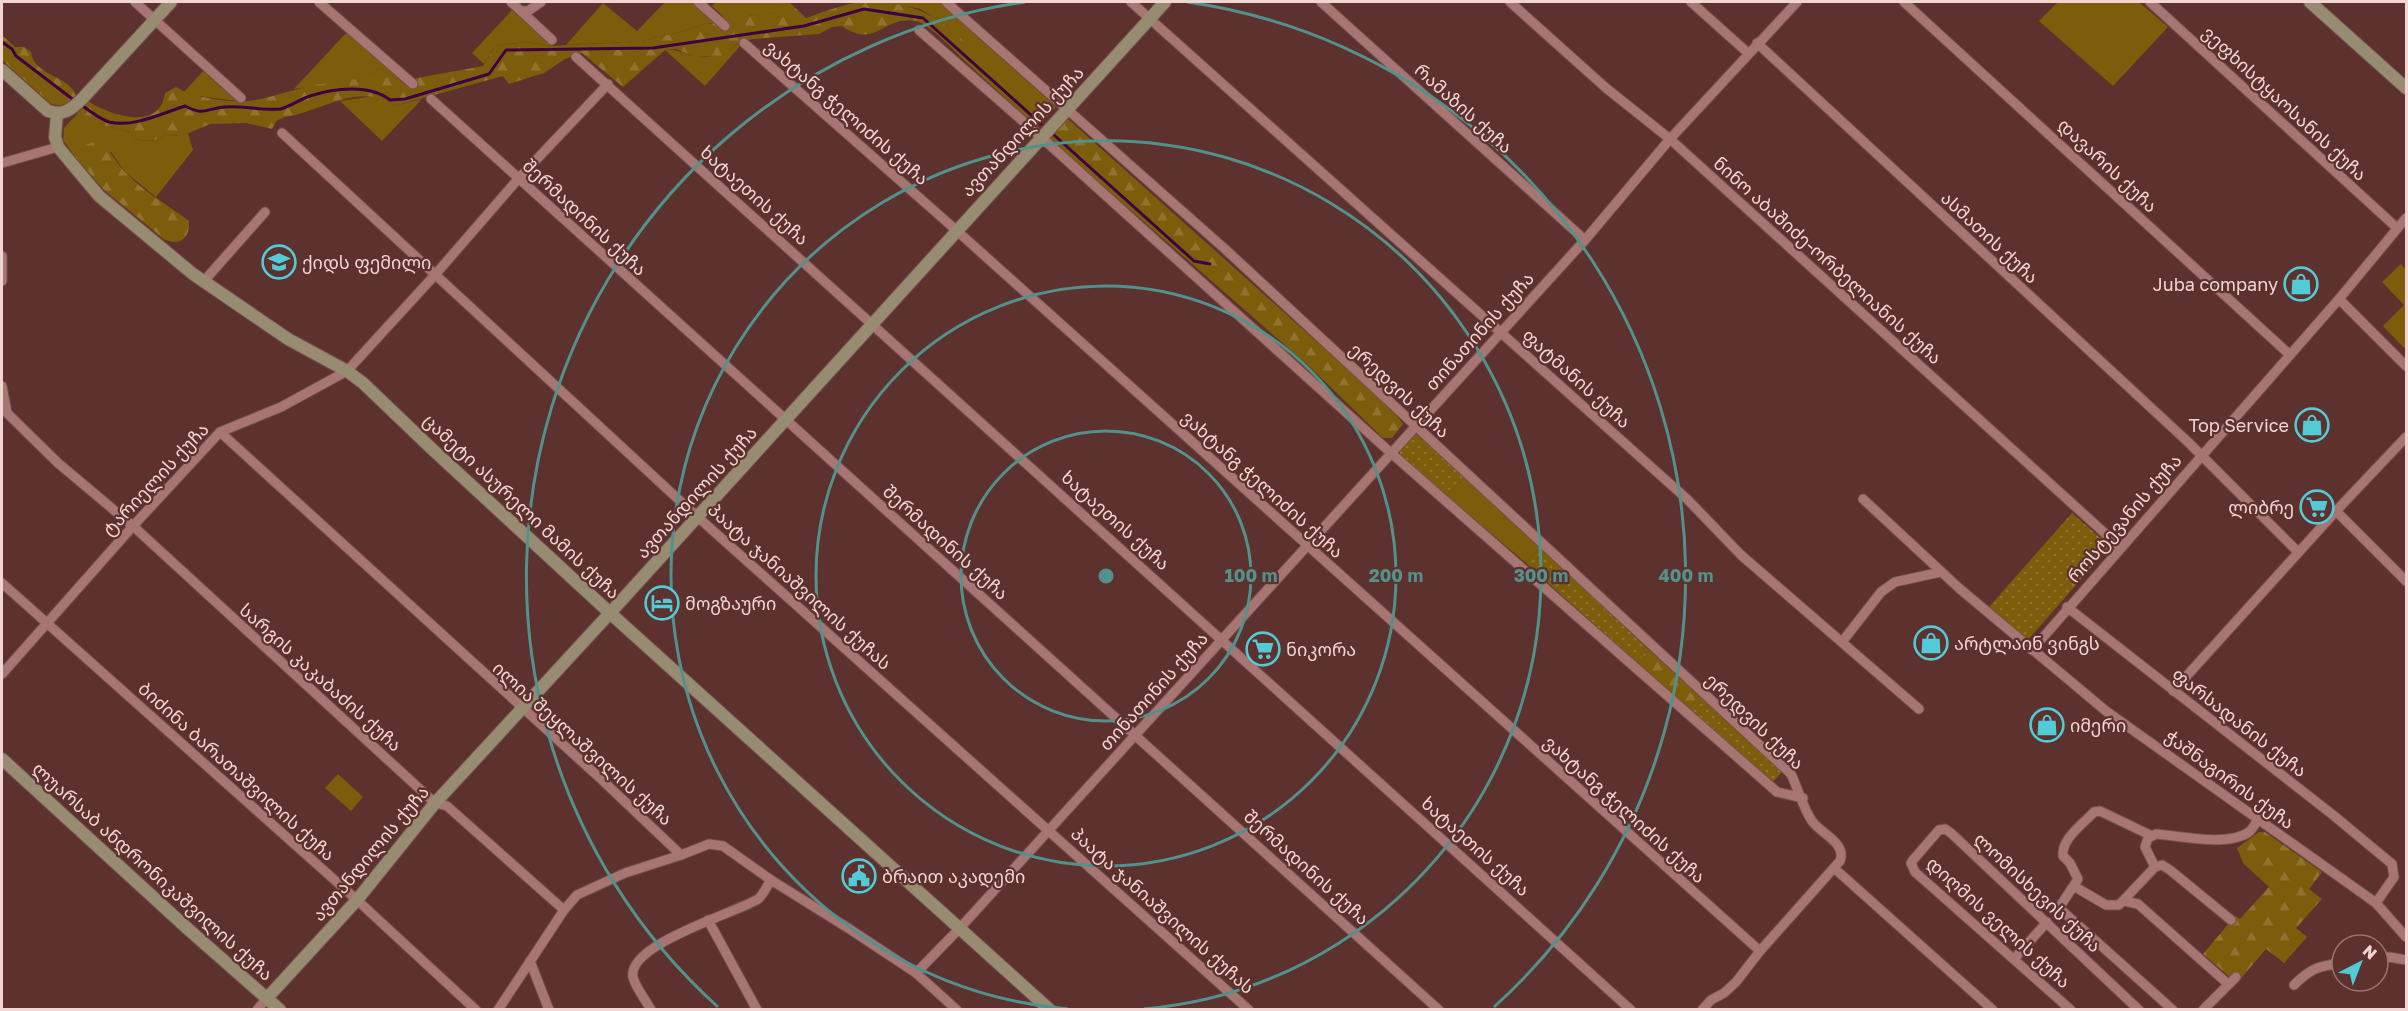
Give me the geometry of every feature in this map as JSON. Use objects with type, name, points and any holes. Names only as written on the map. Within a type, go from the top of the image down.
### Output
[{"type":"street","points":[[135,2],[241,98]]},
{"type":"street","points":[[2,70],[41,105],[57,114],[66,112],[78,103],[171,2]]},
{"type":"street","points":[[320,2],[413,84]]},
{"type":"street","points":[[511,2],[552,40]]},
{"type":"street","points":[[521,11],[528,11],[541,2]]},
{"type":"street","points":[[698,2],[725,26]]},
{"type":"street","name":"ერედვის ქუჩა","points":[[946,2],[1225,249],[1791,774],[1803,798]]},
{"type":"street","name":"ფატმანის ქუჩა","points":[[1131,2],[1687,499],[1741,555],[1919,709]]},
{"type":"street","name":"ავთანდილის ქუჩა","points":[[257,1010],[357,900],[435,803],[1165,2]]},
{"type":"street","name":"რამაზის ქუჩა","points":[[1321,2],[1585,240]]},
{"type":"street","name":"ნინო აბაშიძე-ორბელიანის ქუჩა","points":[[1510,2],[1606,88],[1670,139],[2120,547]]},
{"type":"street","points":[[1691,2],[1748,53]]},
{"type":"street","name":"თინათინის ქუჩა","points":[[916,974],[1585,240],[1670,139],[1797,2]]},
{"type":"street","name":"დავარის ქუჩა","points":[[1904,2],[2290,355]]},
{"type":"street","name":"ვეფხისტყაოსანის ქუჩა","points":[[2150,2],[2397,228]]},
{"type":"street","points":[[2310,2],[2406,88]]},
{"type":"street","name":"ერედვის ქუჩა","points":[[919,30],[1391,453],[1777,792],[1803,798]]},
{"type":"street","name":"ვახტანგ ჭელიძის ქუჩა","points":[[744,43],[956,230],[1760,951]]},
{"type":"street","name":"ასმათის ქუჩა","points":[[1757,43],[2201,455],[2298,552]]},
{"type":"street","name":"ხატაეთის ქუჩა","points":[[576,57],[1223,639],[1631,1010]]},
{"type":"street","name":"ტარიელის ქუჩა","points":[[2,674],[220,432],[281,407],[347,371],[519,178],[608,84]]},
{"type":"street","name":"შერმადინის ქუჩა","points":[[431,99],[1439,1010]]},
{"type":"street","points":[[2,162],[58,147],[55,137],[57,114]]},
{"type":"street","name":"პაატა ჯანიაშვილის ქუჩას","points":[[282,133],[434,276],[698,517],[1249,1010]]},
{"type":"street","name":"ცამეტი ასურელი მამის ქუჩა","points":[[58,147],[99,195],[204,281],[288,339],[347,371],[381,399],[610,613],[1050,1010]]},
{"type":"street","points":[[204,281],[265,212]]},
{"type":"street","name":"როსტევანის ქუჩა","points":[[2032,650],[2067,607],[2339,299],[2406,218]]},
{"type":"street","points":[[2,256],[2,281]]},
{"type":"street","points":[[2339,299],[2406,366]]},
{"type":"street","name":"სარგის კაკაბაძის ქუჩა","points":[[2,386],[7,413],[58,463],[133,526],[435,803],[447,806],[564,910]]},
{"type":"street","name":"ილია შეყლაშვილის ქუჩა","points":[[220,432],[601,779],[681,855]]},
{"type":"street","points":[[2173,691],[2298,552],[2406,437]]},
{"type":"street","name":"ჭაშნაგირის ქუჩა","points":[[1863,499],[1941,572],[2106,711],[2376,903],[2406,937]]},
{"type":"street","points":[[2336,511],[2405,577]]},
{"type":"street","points":[[1842,642],[1881,592],[1895,582],[1941,572]]},
{"type":"street","name":"ბიძინა ბარათაშვილის ქუჩა","points":[[2,583],[357,900],[476,1010]]},
{"type":"street","name":"ფარსადანის ქუჩა","points":[[2067,607],[2333,815],[2392,864],[2394,878],[2376,903]]},
{"type":"street","name":"ლუარსაბ ანდრონიკაშვილის ქუჩა","points":[[2,759],[280,1010]]},
{"type":"street","points":[[1702,1010],[1711,1000],[1724,993],[1736,982],[1842,856],[1840,848],[1813,822],[1803,798]]},
{"type":"street","points":[[2040,915],[2059,908],[2078,879],[2070,863],[2063,856],[2062,850],[2065,843],[2094,812],[2100,810],[2152,836]]},
{"type":"street","points":[[2155,867],[2145,847],[2148,838],[2156,834],[2211,839],[2232,838],[2249,832],[2258,821]]},
{"type":"street","name":"ლომისხევის ქუჩა","points":[[1915,857],[1940,830],[1945,829],[2040,915],[2139,1010]]},
{"type":"street","points":[[498,1010],[564,910],[577,895],[625,873],[709,844],[723,846],[771,880],[848,928],[916,974],[957,1009]]},
{"type":"street","name":"დიღმის ველის ქუჩა","points":[[1915,857],[1911,863],[1915,872],[2071,1010]]},
{"type":"street","points":[[2072,888],[2077,888],[2106,905],[2119,905],[2155,867],[2162,865],[2231,920]]},
{"type":"street","points":[[1834,868],[1993,1010]]},
{"type":"street","points":[[651,1010],[633,977],[635,966],[648,952],[708,920],[759,898],[771,880]]},
{"type":"street","points":[[2124,901],[2138,904],[2227,983]]},
{"type":"street","points":[[2059,908],[2173,1010]]},
{"type":"street","points":[[708,920],[758,1010]]},
{"type":"street","points":[[2014,959],[2047,922]]},
{"type":"street","points":[[2390,957],[2406,960]]},
{"type":"street","points":[[530,962],[549,1010]]},
{"type":"street","points":[[2294,985],[2309,970],[2330,966]]},
{"type":"street","points":[[2203,1010],[2227,983],[2236,977]]},
{"type":"green space","points":[[665,2],[691,2],[716,23],[704,24],[642,41],[566,45],[603,3],[637,31]]},
{"type":"green space","points":[[716,2],[789,2],[774,13],[723,16],[712,6]]},
{"type":"green space","points":[[789,2],[806,18],[842,6],[864,2],[889,3],[912,8],[924,12],[954,32],[970,48],[975,61],[967,63],[922,23],[905,20],[872,33],[854,32],[842,26],[832,27],[819,34],[753,39],[738,43],[722,56],[695,57],[676,49],[665,50],[623,87],[582,53],[565,59],[544,73],[509,84],[503,76],[394,106],[382,99],[368,96],[355,97],[285,117],[276,121],[272,129],[246,123],[210,124],[182,136],[165,135],[147,141],[134,139],[130,132],[82,120],[77,114],[88,101],[104,110],[124,116],[145,116],[160,107],[165,93],[176,87],[214,99],[256,100],[314,85],[357,79],[380,68],[407,86],[417,78],[483,66],[495,46],[526,42],[552,46],[642,41],[704,24],[716,23],[723,16],[773,13]]},
{"type":"green space","points":[[883,2],[939,2],[1056,107],[1037,127],[967,63],[975,61],[947,26],[920,9]]},
{"type":"green space","points":[[2058,2],[2139,2],[2168,27],[2113,86],[2039,21]]},
{"type":"green space","points":[[512,10],[552,46],[526,42],[495,46],[484,64],[472,53]]},
{"type":"green space","points":[[347,32],[407,86],[380,68],[371,74],[350,81],[294,89]]},
{"type":"green space","points":[[2,35],[15,47],[24,47],[31,52],[38,66],[72,88],[76,95],[71,101],[59,105],[51,104],[2,60]]},
{"type":"green space","points":[[738,43],[741,45],[705,86],[665,50],[705,57],[723,53]]},
{"type":"green space","points":[[203,71],[237,101],[190,95],[184,92]]},
{"type":"green space","points":[[374,96],[394,106],[422,99],[382,141],[340,101]]},
{"type":"green space","points":[[77,114],[83,120],[130,132],[134,139],[150,141],[165,135],[182,136],[188,133],[193,150],[156,197],[125,172],[111,152],[75,149],[76,158],[63,140],[64,128]]},
{"type":"green space","points":[[1068,119],[1391,408],[1403,424],[1392,438],[1383,438],[1310,367],[1048,138]]},
{"type":"green space","points":[[93,142],[104,146],[140,186],[189,221],[188,232],[183,239],[176,242],[165,240],[103,189],[76,158],[75,149]]},
{"type":"green space","points":[[2401,264],[2406,270],[2406,345],[2404,348],[2383,326],[2404,305],[2382,282]]},
{"type":"green space","points":[[1415,433],[1465,476],[1447,496],[1400,454],[1400,449]]},
{"type":"green space","points":[[1465,476],[1540,547],[1526,563],[1447,496]]},
{"type":"green space","points":[[2072,513],[2110,546],[2027,641],[1989,607]]},
{"type":"green space","points":[[1540,547],[1648,649],[1636,662],[1526,563]]},
{"type":"green space","points":[[1648,649],[1700,695],[1688,709],[1636,662]]},
{"type":"green space","points":[[1700,695],[1782,772],[1773,782],[1688,709]]},
{"type":"green space","points":[[338,774],[363,797],[351,811],[325,788]]},
{"type":"green space","points":[[2259,832],[2265,832],[2322,872],[2309,889],[2322,899],[2296,928],[2307,937],[2284,963],[2266,949],[2237,983],[2203,954],[2235,916],[2240,919],[2269,887],[2243,863],[2237,848]]},
{"type":"waterway","points":[[80,104],[109,122],[128,123],[148,119],[185,106],[201,111],[231,107],[280,109],[310,96],[352,89],[372,92],[390,100],[405,99],[489,74],[506,50],[653,48],[804,26],[864,9],[923,18],[1041,124]]},
{"type":"waterway","points":[[2,42],[12,49],[16,56],[75,101]]},
{"type":"waterway","points":[[1054,135],[1194,261],[1210,264]]},
{"type":"place","name":"ქიდს ფემილი","points":[[279,262]]},
{"type":"place","name":"Juba company","points":[[2301,284]]},
{"type":"place","name":"Top Service","points":[[2312,425]]},
{"type":"place","name":"ლიბრე","points":[[2317,507]]},
{"type":"place","name":"მოგზაური","points":[[662,603]]},
{"type":"place","name":"არტლაინ ვინგს","points":[[1931,643]]},
{"type":"place","name":"ნიკორა","points":[[1263,649]]},
{"type":"place","name":"იმერი","points":[[2047,725]]},
{"type":"place","name":"ბრაით აკადემი","points":[[859,876]]}]
